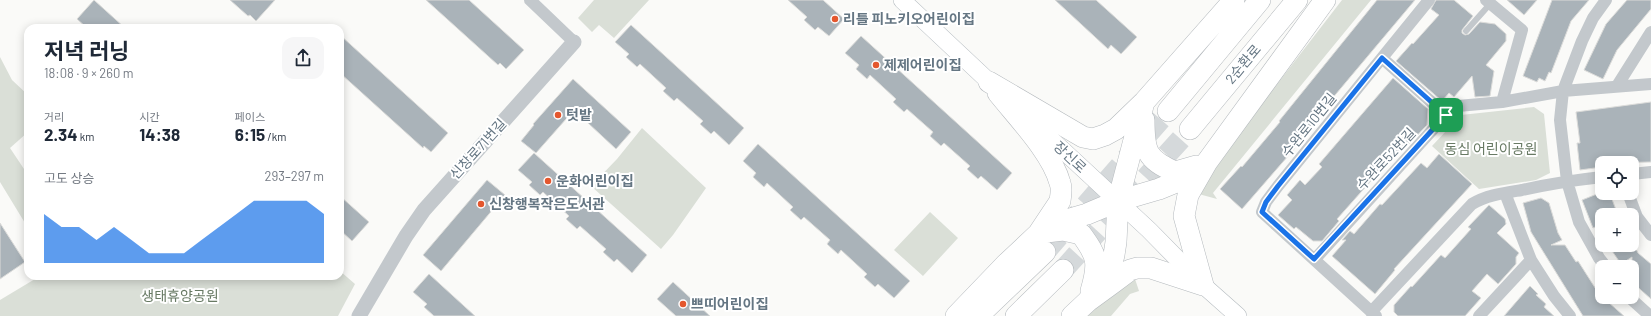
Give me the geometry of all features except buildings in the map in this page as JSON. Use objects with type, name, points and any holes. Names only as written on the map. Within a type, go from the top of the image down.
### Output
[{"type":"highway","points":[[989,82],[1083,137],[1093,139],[1105,135],[1116,129],[1144,102],[1234,0]]},
{"type":"highway","name":"2순환로","points":[[1168,111],[1260,0]]},
{"type":"highway","name":"2순환로","points":[[1190,129],[1297,0]]},
{"type":"highway","points":[[1203,285],[1184,216],[1188,195],[1208,162],[1325,0]]},
{"type":"highway","points":[[989,82],[1043,150],[1061,184],[1060,201],[1042,243]]},
{"type":"highway","points":[[1144,102],[1145,144],[1148,154],[1156,163],[1175,172],[1208,162]]},
{"type":"highway","points":[[1088,301],[1111,267],[1116,242],[1118,201],[1144,102]]},
{"type":"highway","points":[[956,316],[1005,265],[1042,243],[1056,223],[1087,214],[1118,201],[1159,189],[1181,180],[1208,162]]},
{"type":"highway","points":[[978,316],[1052,230],[1063,230],[1081,234],[1093,250],[1096,264],[1095,277],[1088,301]]},
{"type":"highway","points":[[1072,316],[1088,301],[1130,270],[1137,268],[1151,268],[1203,285]]},
{"type":"highway","points":[[1016,316],[1063,270]]},
{"type":"main road","name":"장신로","points":[[902,0],[1150,230],[1203,285],[1238,316]]},
{"type":"street","name":"신창로71번길","points":[[360,316],[402,243],[424,210],[574,42],[530,0]]},
{"type":"street","name":"수완로10번길","points":[[1314,259],[1262,212],[1266,202],[1429,0]]},
{"type":"street","points":[[1601,260],[1579,222],[1567,181],[1560,120],[1563,91],[1582,41],[1593,18],[1606,0]]},
{"type":"street","points":[[1488,2],[1522,30],[1502,102]]},
{"type":"street","points":[[1617,86],[1651,32]]},
{"type":"street","points":[[1382,58],[1446,115]]},
{"type":"street","name":"수완로52번길","points":[[1314,259],[1446,115],[1458,106],[1502,102],[1563,91],[1651,84]]},
{"type":"street","points":[[1639,173],[1651,172]]},
{"type":"street","points":[[1314,259],[1373,314],[1472,204],[1483,198],[1505,193],[1567,181],[1595,178]]},
{"type":"street","points":[[1505,193],[1531,260],[1554,296],[1570,316]]},
{"type":"street","points":[[1631,200],[1637,217],[1651,235]]},
{"type":"street","points":[[1479,316],[1531,260]]},
{"type":"street","points":[[1637,304],[1650,316]]},
{"type":"lane","points":[[1466,31],[1488,2]]},
{"type":"green space","points":[[594,0],[649,0],[614,38],[599,25],[592,32],[578,18]]},
{"type":"green space","points":[[1342,0],[1371,0],[1213,193],[1217,199],[1195,193],[1199,185]]},
{"type":"green space","points":[[0,57],[12,80],[24,91],[24,136],[10,148],[24,169],[24,221],[0,182]]},
{"type":"green space","name":"동심 어린이공원","points":[[1534,107],[1544,114],[1550,173],[1536,180],[1479,189],[1432,146],[1461,115]]},
{"type":"green space","points":[[642,128],[706,188],[673,235],[661,249],[591,186],[617,159]]},
{"type":"green space","points":[[930,212],[958,238],[923,276],[894,250]]},
{"type":"green space","name":"생태휴양공원","points":[[344,274],[355,284],[338,316],[0,316],[0,300],[33,280],[344,280]]},
{"type":"green space","points":[[1135,279],[1139,291],[1130,294],[1111,316],[1088,316],[1112,289]]},
{"type":"tunnel","points":[[1045,252],[1168,111]]},
{"type":"tunnel","points":[[1063,270],[1190,129]]},
{"type":"place","name":"리틀 피노키오어린이집","points":[[835,19]]},
{"type":"place","name":"제제어린이집","points":[[876,65]]},
{"type":"place","name":"텃밭","points":[[558,115]]},
{"type":"place","name":"운화어린이집","points":[[548,181]]},
{"type":"place","name":"신창행복작은도서관","points":[[481,204]]},
{"type":"place","name":"쁘띠어린이집","points":[[683,304]]},
{"type":"route","points":[[1382,58],[1446,115],[1314,259],[1262,212],[1266,202],[1278,186],[1340,112],[1382,58]]}]
